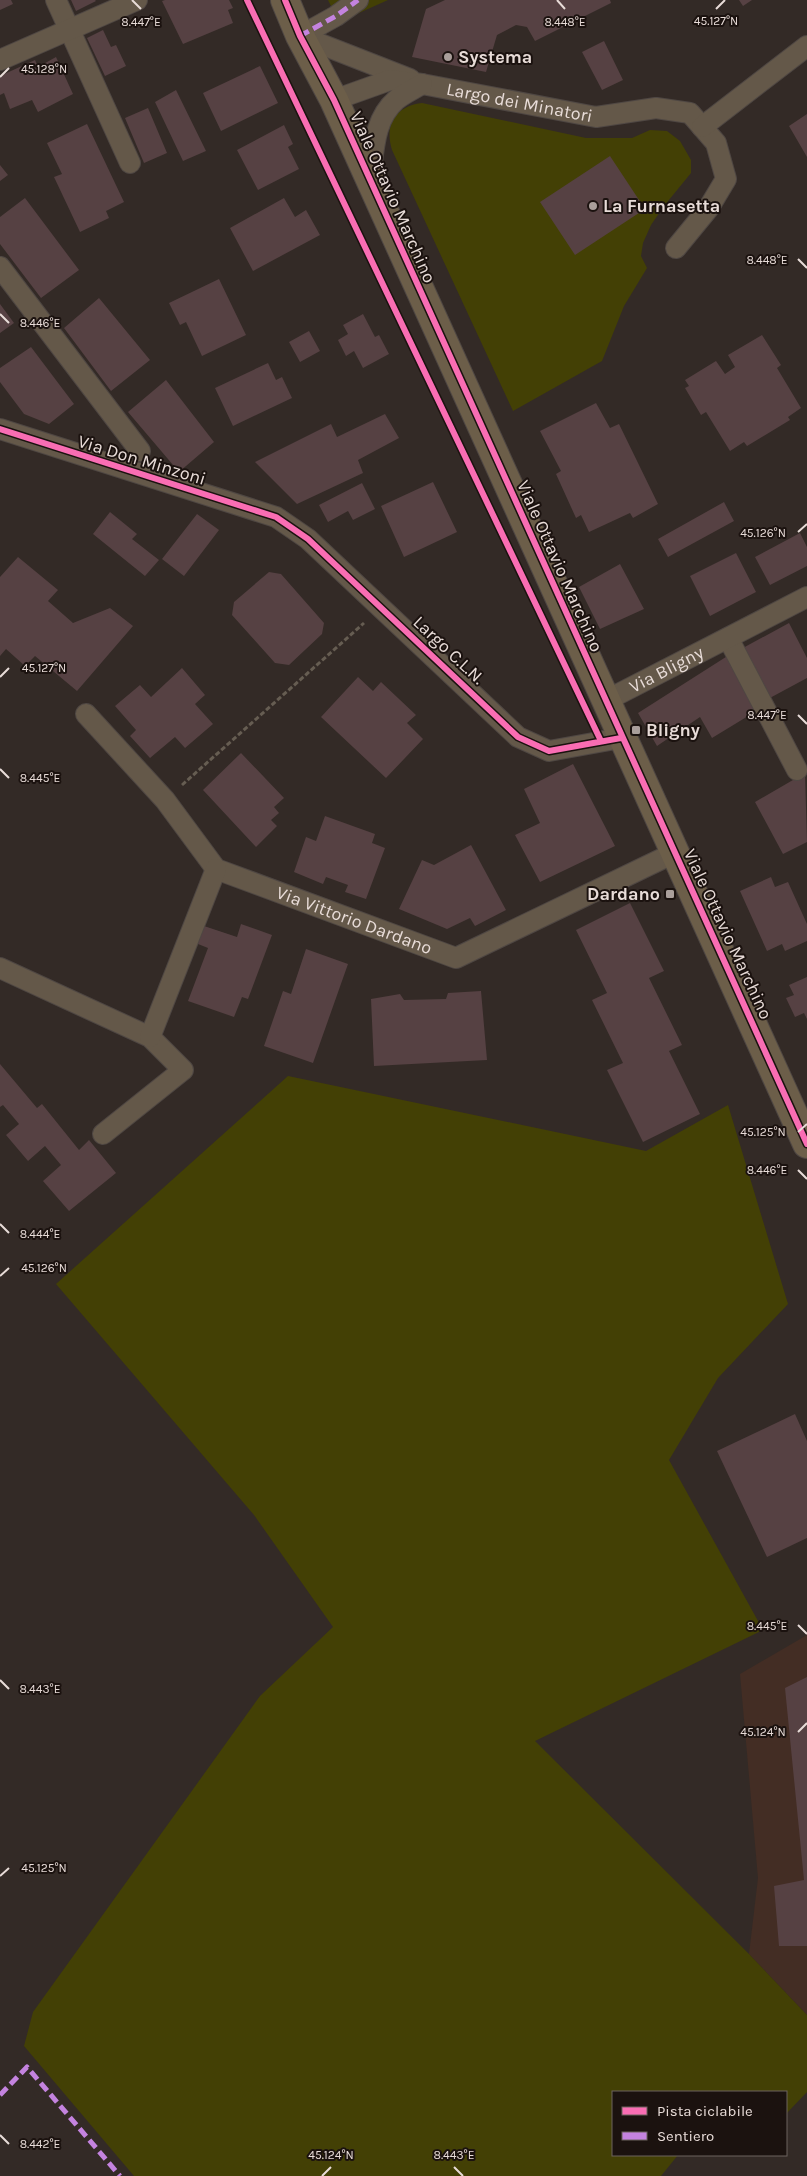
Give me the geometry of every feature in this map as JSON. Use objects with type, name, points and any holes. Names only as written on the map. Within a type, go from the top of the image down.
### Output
[{"type":"street","points":[[56,0],[130,163]]},
{"type":"street","points":[[0,60],[137,0]]},
{"type":"street","name":"Viale Ottavio Marchino","points":[[285,0],[300,36],[334,100],[621,738],[807,1144]]},
{"type":"street","points":[[300,36],[336,16],[358,0]]},
{"type":"street","points":[[300,36],[390,69],[422,84]]},
{"type":"street","points":[[702,127],[807,46]]},
{"type":"street","name":"Largo dei Minatori","points":[[334,100],[390,80],[422,84],[596,117],[656,108],[690,113],[716,143],[726,179],[708,210],[676,248]]},
{"type":"street","points":[[370,182],[375,140],[380,121],[397,99],[422,84]]},
{"type":"street","points":[[0,266],[140,451]]},
{"type":"street","name":"Via Don Minzoni","points":[[0,429],[276,517]]},
{"type":"street","name":"Largo C.L.N.","points":[[276,517],[308,539],[518,736],[549,751],[621,738]]},
{"type":"street","name":"Via Bligny","points":[[605,701],[807,597]]},
{"type":"street","points":[[728,638],[797,770]]},
{"type":"street","points":[[86,714],[165,800],[216,869],[150,1037]]},
{"type":"street","name":"Via Vittorio Dardano","points":[[216,869],[456,958],[674,853]]},
{"type":"street","points":[[0,968],[150,1037],[184,1070],[102,1134]]},
{"type":"path","points":[[165,800],[381,607]]},
{"type":"shaded area","points":[[328,0],[388,0],[339,22]]},
{"type":"shaded area","points":[[422,103],[586,138],[632,138],[650,130],[667,131],[680,141],[691,160],[691,173],[664,206],[651,225],[643,243],[641,256],[647,268],[624,306],[602,361],[513,411],[392,150],[390,132],[394,118],[405,108]]},
{"type":"shaded area","points":[[288,1076],[646,1151],[728,1105],[788,1304],[718,1378],[669,1460],[763,1630],[535,1741],[749,1954],[807,2015],[807,2092],[787,2113],[787,2091],[612,2091],[612,2156],[677,2156],[661,2176],[134,2176],[24,2046],[33,2012],[260,1696],[333,1627],[254,1515],[56,1284]]},
{"type":"shaded area","points":[[807,1635],[807,2015],[749,1954],[758,1878],[740,1674]]},
{"type":"building","points":[[0,0],[11,0],[13,4],[0,10]]},
{"type":"building","points":[[71,0],[95,0],[96,1],[76,11]]},
{"type":"building","points":[[229,0],[233,8],[228,10],[233,23],[183,44],[162,1]]},
{"type":"building","points":[[445,0],[610,0],[611,3],[535,41],[527,27],[516,25],[497,35],[486,72],[412,57],[426,9]]},
{"type":"building","points":[[739,0],[752,0],[743,6]]},
{"type":"building","points":[[103,30],[111,47],[116,45],[126,66],[105,76],[87,38]]},
{"type":"building","points":[[604,41],[623,80],[602,90],[582,52]]},
{"type":"building","points":[[56,57],[73,94],[38,112],[32,100],[10,109],[4,93],[0,95],[0,76],[35,60],[38,67]]},
{"type":"building","points":[[260,66],[278,103],[221,131],[203,93]]},
{"type":"building","points":[[176,90],[206,151],[183,161],[155,102]]},
{"type":"building","points":[[148,108],[167,153],[144,163],[125,118]]},
{"type":"building","points":[[807,114],[807,157],[789,126]]},
{"type":"building","points":[[87,124],[124,202],[106,211],[109,218],[80,232],[54,177],[62,174],[47,143]]},
{"type":"building","points":[[284,125],[293,144],[288,147],[299,169],[258,190],[237,150]]},
{"type":"building","name":"La Furnasetta","points":[[610,156],[645,209],[575,255],[540,202]]},
{"type":"building","points":[[0,165],[8,175],[0,181]]},
{"type":"building","points":[[25,198],[79,270],[41,298],[0,244],[0,217]]},
{"type":"building","points":[[284,198],[295,217],[306,210],[320,235],[253,271],[230,228]]},
{"type":"building","points":[[219,279],[246,335],[202,356],[186,322],[180,325],[169,303]]},
{"type":"building","points":[[99,298],[150,360],[111,391],[64,328]]},
{"type":"building","points":[[0,304],[14,323],[0,333]]},
{"type":"building","points":[[363,314],[375,337],[379,335],[389,354],[363,368],[354,351],[346,356],[338,340],[348,334],[343,325]]},
{"type":"building","points":[[309,331],[320,351],[300,362],[289,342]]},
{"type":"building","points":[[762,335],[781,365],[777,368],[801,408],[788,417],[790,420],[747,446],[744,442],[730,451],[706,412],[701,415],[685,388],[689,386],[685,380],[716,361],[725,374],[735,367],[728,355]]},
{"type":"building","points":[[31,347],[74,404],[49,424],[24,414],[0,382],[0,368]]},
{"type":"building","points":[[268,363],[276,380],[282,377],[292,398],[233,426],[215,388]]},
{"type":"building","points":[[166,380],[214,442],[179,472],[128,412]]},
{"type":"building","points":[[596,403],[610,428],[619,424],[658,504],[633,518],[630,513],[589,532],[581,515],[576,518],[556,474],[561,471],[540,431]]},
{"type":"building","points":[[385,414],[399,438],[358,460],[363,473],[297,504],[255,462],[331,424],[337,437]]},
{"type":"building","points":[[433,482],[457,532],[404,557],[381,506]]},
{"type":"building","points":[[362,483],[375,509],[353,520],[348,511],[328,522],[319,505]]},
{"type":"building","points":[[724,502],[734,521],[668,557],[658,539]]},
{"type":"building","points":[[110,512],[137,534],[132,539],[159,560],[145,576],[93,534]]},
{"type":"building","points":[[197,514],[219,530],[184,576],[162,559]]},
{"type":"building","points":[[800,533],[807,547],[807,566],[770,585],[755,557]]},
{"type":"building","points":[[736,553],[756,592],[710,616],[690,576]]},
{"type":"building","points":[[18,557],[58,590],[48,601],[73,623],[110,608],[133,626],[77,691],[35,656],[25,666],[6,649],[0,656],[0,577]]},
{"type":"building","points":[[620,564],[644,609],[600,629],[579,587]]},
{"type":"building","points":[[269,572],[281,574],[324,623],[322,634],[289,665],[275,663],[232,615],[234,602]]},
{"type":"building","points":[[789,623],[807,658],[807,678],[768,699],[741,649]]},
{"type":"building","points":[[729,655],[758,710],[712,738],[700,717],[657,746],[638,713]]},
{"type":"building","points":[[182,668],[205,695],[195,704],[213,724],[185,748],[175,737],[150,758],[130,736],[136,730],[115,706],[140,685],[151,697]]},
{"type":"building","points":[[358,677],[373,691],[381,682],[416,715],[407,723],[423,739],[386,778],[321,717]]},
{"type":"building","points":[[241,753],[284,798],[274,807],[279,813],[271,820],[277,826],[256,847],[203,790]]},
{"type":"building","points":[[573,764],[615,846],[540,882],[515,835],[540,823],[524,789]]},
{"type":"building","points":[[805,773],[807,842],[783,854],[755,802]]},
{"type":"building","points":[[325,816],[375,834],[372,843],[385,848],[366,899],[345,892],[348,885],[326,877],[323,884],[294,872],[306,837],[316,841]]},
{"type":"building","points":[[471,845],[506,910],[475,926],[470,918],[447,929],[399,909],[422,860],[434,865]]},
{"type":"building","points":[[771,877],[775,887],[788,882],[807,924],[807,941],[785,951],[782,944],[767,951],[740,891]]},
{"type":"building","points":[[630,903],[664,971],[649,978],[682,1045],[669,1051],[700,1114],[643,1142],[607,1070],[623,1063],[592,1000],[607,993],[576,930]]},
{"type":"building","points":[[241,924],[272,935],[248,999],[242,997],[234,1017],[188,1001],[208,948],[198,944],[204,926],[237,937]]},
{"type":"building","points":[[306,949],[348,964],[313,1063],[264,1046],[283,991],[291,994]]},
{"type":"building","points":[[807,977],[807,1019],[804,1013],[795,1017],[786,998],[794,995],[789,985]]},
{"type":"building","points":[[481,991],[487,1060],[374,1066],[371,999],[400,994],[404,1000],[446,999],[448,993]]},
{"type":"building","points":[[0,1064],[37,1108],[42,1104],[79,1150],[89,1140],[116,1173],[69,1211],[43,1181],[61,1165],[45,1146],[28,1161],[6,1135],[19,1124],[3,1105],[0,1107]]},
{"type":"building","points":[[795,1414],[807,1441],[807,1538],[767,1557],[717,1451]]},
{"type":"building","points":[[807,1677],[807,1946],[779,1946],[774,1886],[804,1880],[785,1688]]},
{"type":"marked path","points":[[300,36],[336,16],[358,0]]},
{"type":"marked path","points":[[0,2095],[27,2067],[120,2176]]},
{"type":"cycle path","points":[[247,0],[601,741]]},
{"type":"cycle path","points":[[285,0],[300,36],[334,100],[807,1144]]},
{"type":"cycle path","points":[[0,429],[276,517],[308,539],[518,737],[549,751],[621,738]]},
{"type":"place","name":"Systema","points":[[448,57]]},
{"type":"place","name":"La Furnasetta","points":[[593,206]]},
{"type":"place","name":"Bligny","points":[[636,730]]},
{"type":"place","name":"Dardano","points":[[670,894]]}]
